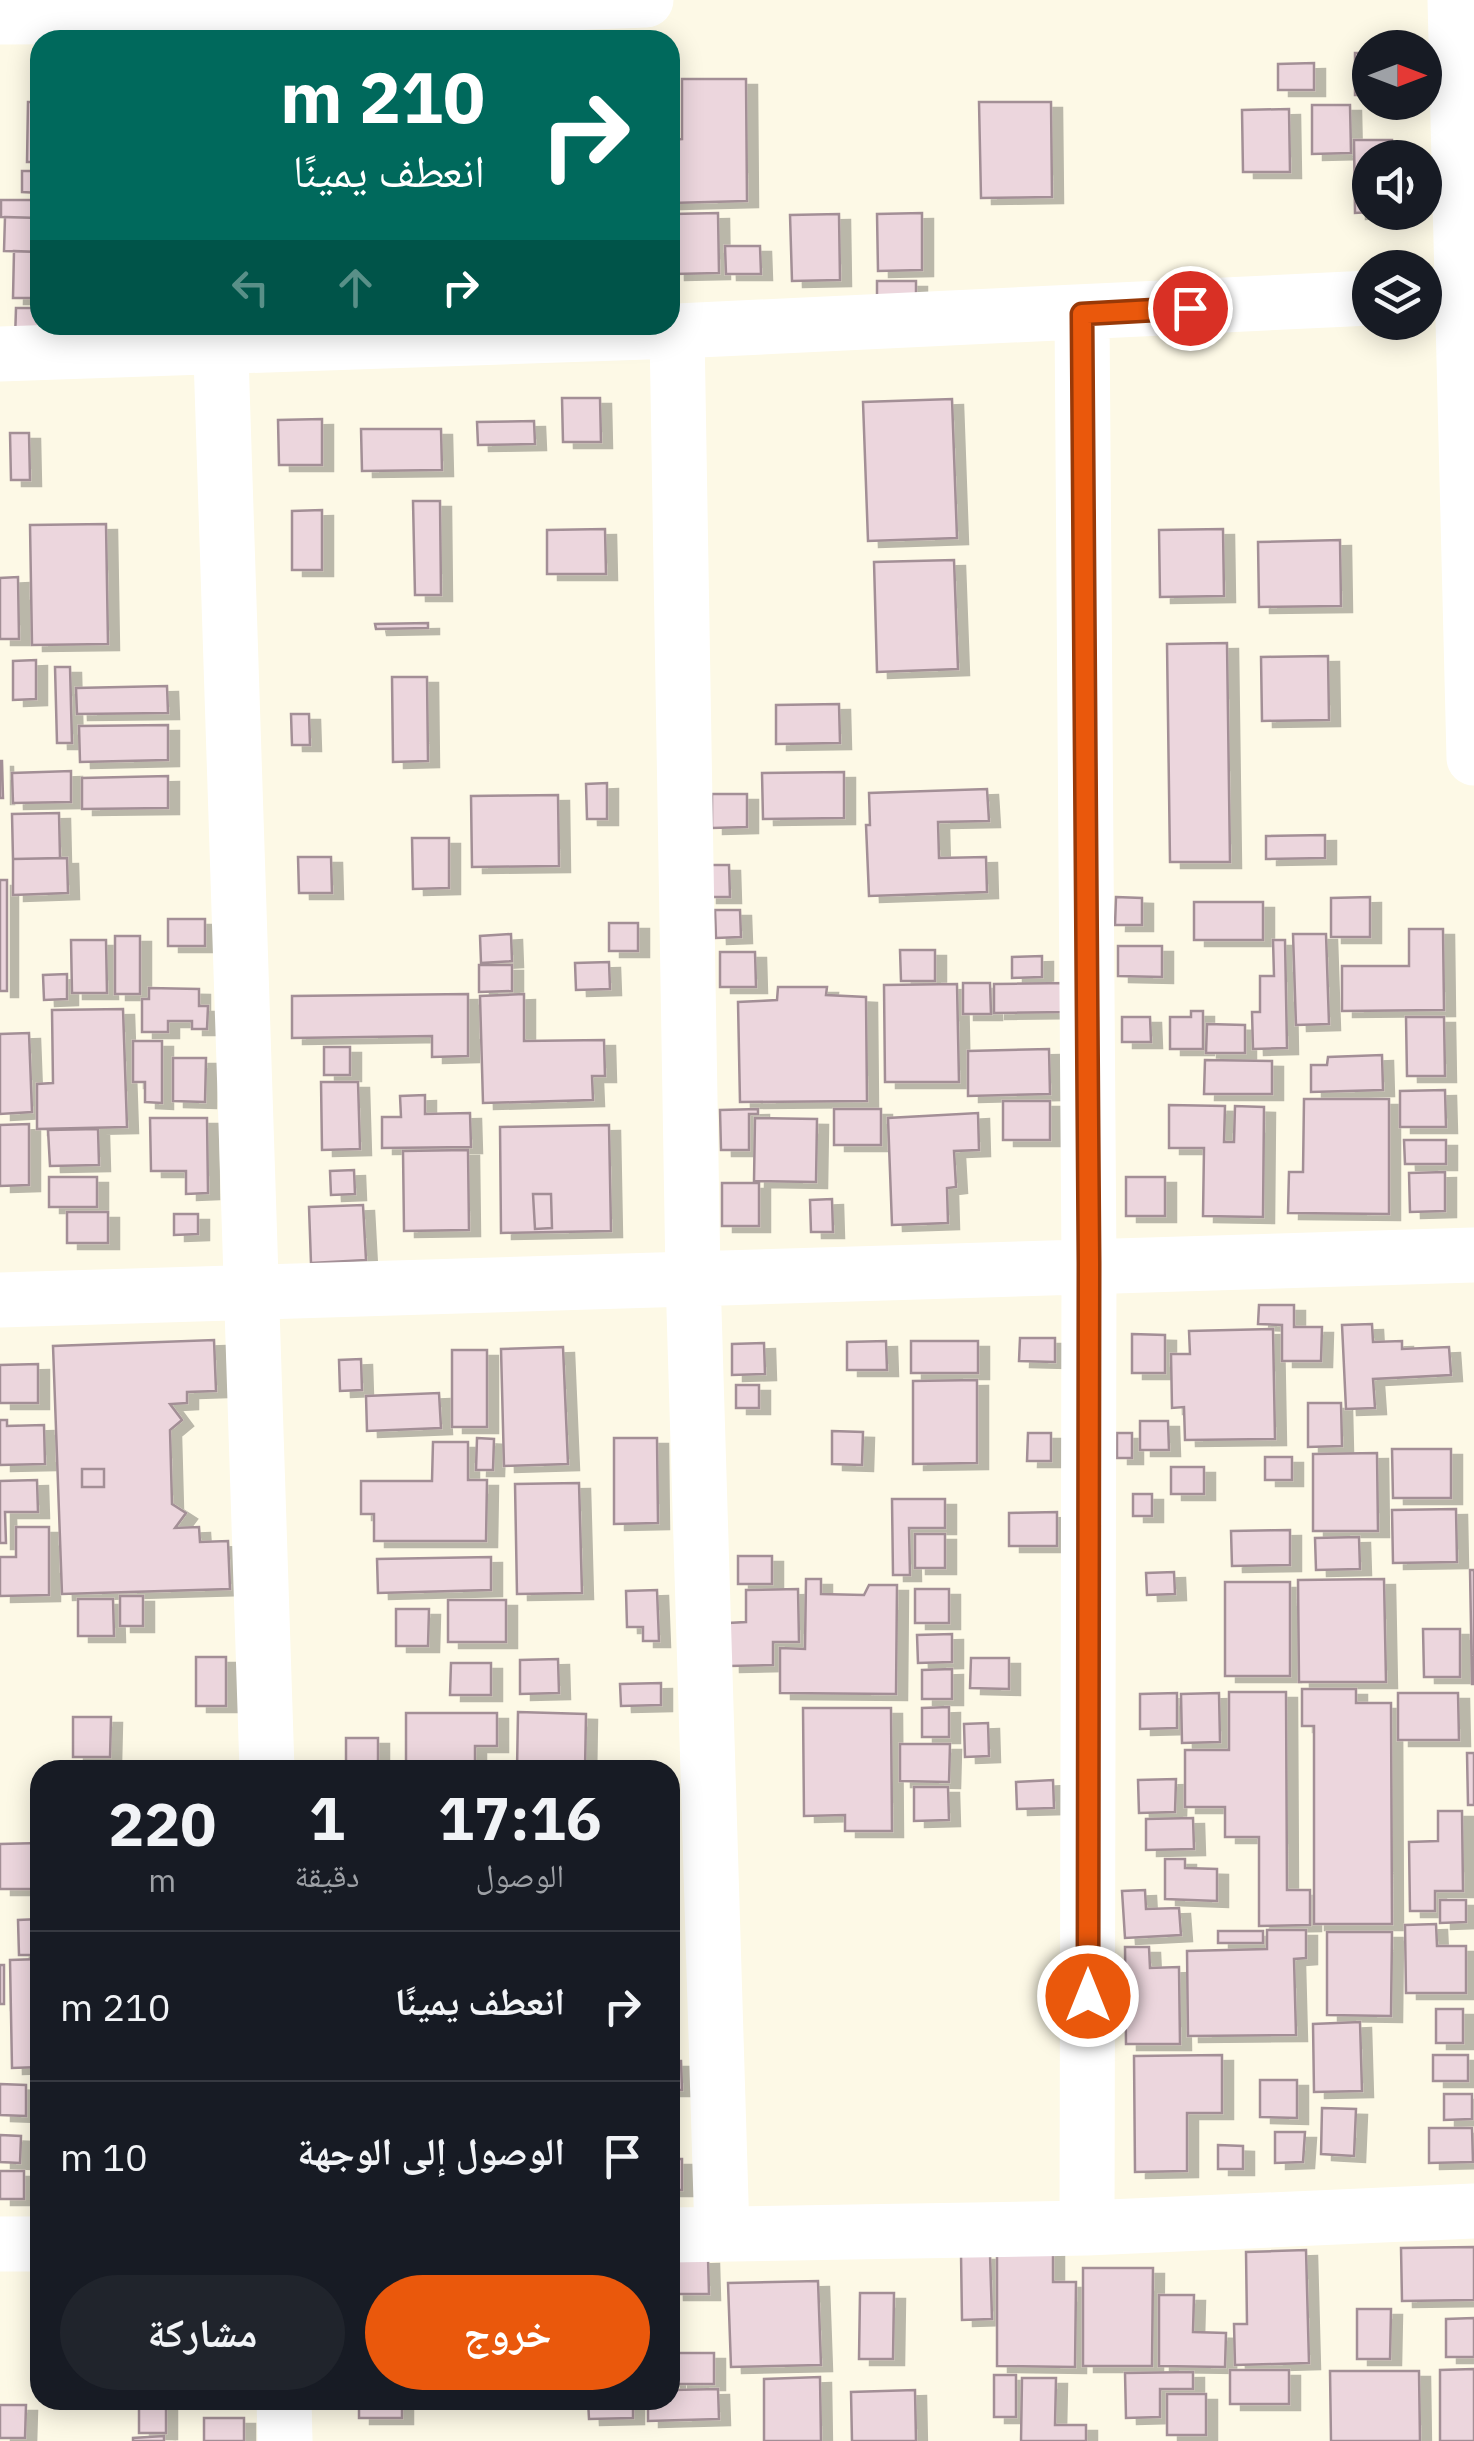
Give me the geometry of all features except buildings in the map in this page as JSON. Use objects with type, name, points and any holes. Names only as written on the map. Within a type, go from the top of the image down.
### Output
[{"type":"street","points":[[0,16],[217,19],[646,0]]},
{"type":"street","points":[[1456,0],[1445,294],[1471,456],[1474,758]]},
{"type":"street","points":[[680,331],[1352,299]]},
{"type":"street","points":[[1082,314],[1089,1264],[1088,2228]]},
{"type":"street","points":[[0,354],[220,335],[267,1760]]},
{"type":"street","points":[[677,335],[693,1277],[696,2234],[1088,2228],[1474,2212]]},
{"type":"street","points":[[0,1300],[1474,1255]]},
{"type":"street","points":[[0,2244],[30,2244]]},
{"type":"street","points":[[284,2410],[285,2441]]},
{"type":"route","points":[[1088,1996],[1089,1264],[1082,314],[1190,308]]}]
